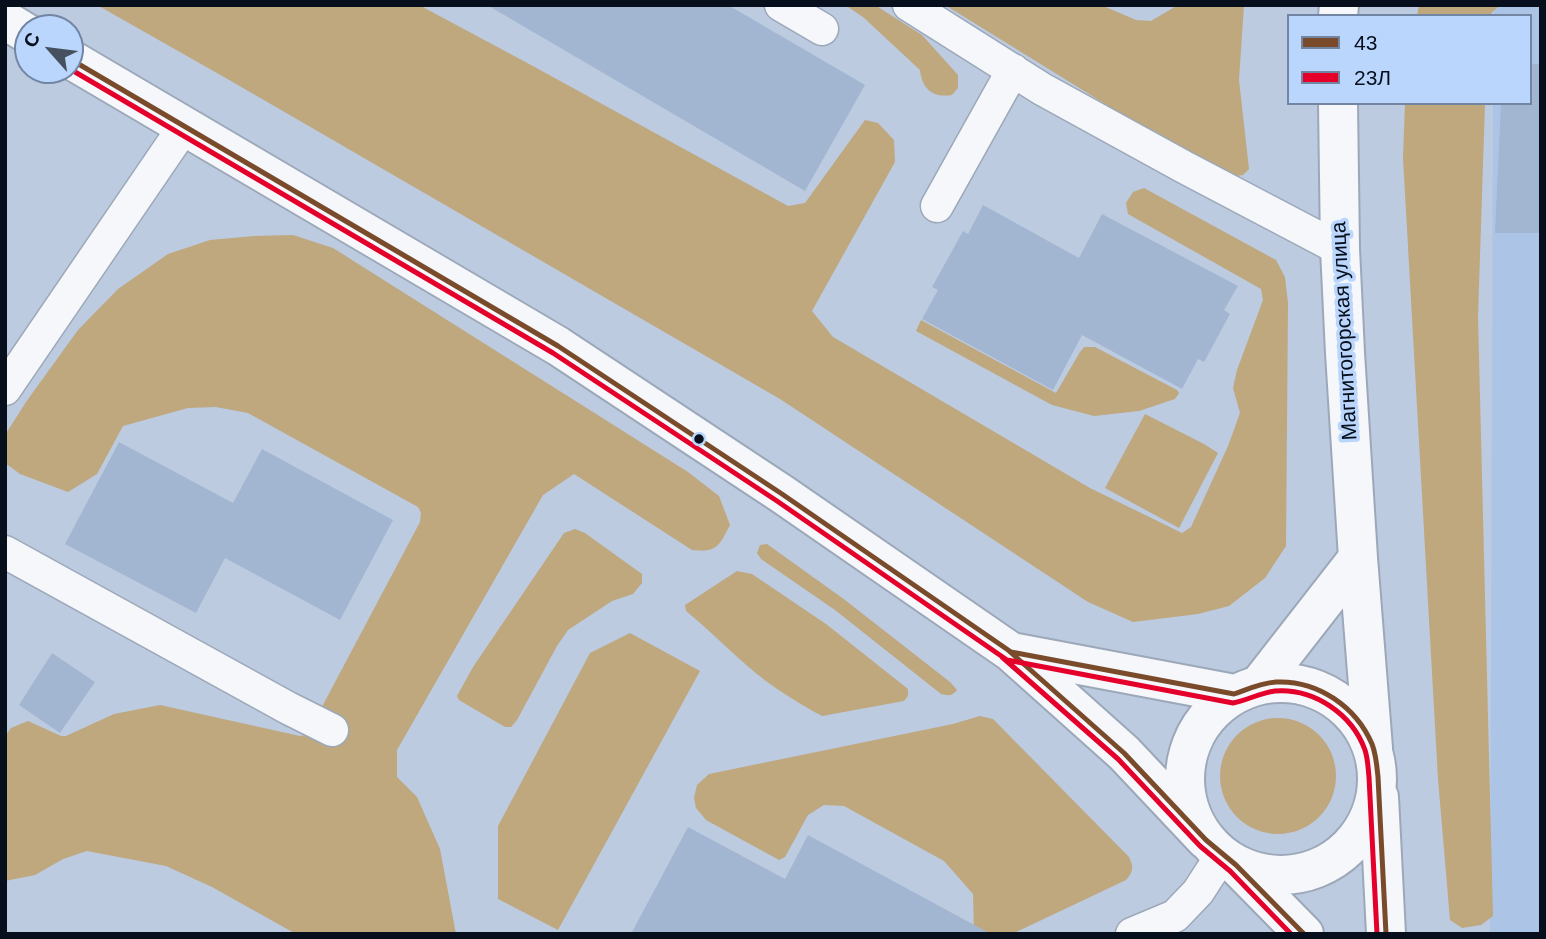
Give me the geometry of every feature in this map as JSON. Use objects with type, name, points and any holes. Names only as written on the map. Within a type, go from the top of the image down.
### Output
[{"type":"street","points":[[84,67],[558,346],[782,494],[1011,652],[1124,753],[1304,934]]},
{"type":"street","name":"Магнитогорская улица","points":[[1338,105],[1340,249],[1357,558],[1375,763]]},
{"type":"street","points":[[1357,558],[1246,689],[1212,711],[1195,734],[1187,760],[1185,788],[1192,814],[1221,853],[1265,873],[1285,876],[1314,870],[1340,856],[1361,834],[1374,807],[1375,763]]},
{"type":"street","points":[[1011,652],[1246,689],[1287,682],[1315,688],[1341,702],[1360,722],[1375,763],[1386,934]]},
{"type":"lane","points":[[781,5],[822,29]]},
{"type":"lane","points":[[909,5],[1042,89],[1340,249]]},
{"type":"lane","points":[[937,206],[1013,70]]},
{"type":"lane","points":[[5,389],[184,127]]},
{"type":"lane","points":[[5,552],[332,730]]},
{"type":"lane","points":[[1132,934],[1175,916],[1198,892],[1221,853]]},
{"type":"shaded area","points":[[97,5],[419,5],[788,206],[805,203],[865,120],[878,123],[894,140],[895,162],[812,311],[833,337],[1090,488],[1182,533],[1191,527],[1240,413],[1233,388],[1263,300],[1261,289],[1128,214],[1126,203],[1133,192],[1144,188],[1276,260],[1285,277],[1288,303],[1286,546],[1265,578],[1229,606],[1198,614],[1133,622],[1088,602],[780,399]]},
{"type":"shaded area","points":[[845,5],[875,5],[922,35],[958,75],[958,88],[952,95],[934,94],[923,83],[920,70],[863,17]]},
{"type":"shaded area","points":[[945,5],[1101,5],[1136,20],[1151,21],[1178,5],[1244,5],[1239,80],[1249,169],[1243,175],[1225,178]]},
{"type":"shaded area","points":[[1419,5],[1501,5],[1492,14],[1417,14]]},
{"type":"shaded area","points":[[1493,5],[1541,5],[1541,934],[1490,934],[1493,105],[1532,105],[1532,14],[1493,14]]},
{"type":"shaded area","points":[[1405,105],[1485,105],[1478,317],[1493,916],[1481,925],[1462,928],[1450,920],[1438,779],[1403,158]]},
{"type":"shaded area","points":[[293,235],[333,248],[688,472],[719,496],[730,525],[723,538],[712,549],[692,550],[574,474],[543,495],[397,750],[397,777],[417,797],[440,849],[456,934],[296,934],[212,887],[166,866],[87,851],[63,859],[35,875],[5,881],[5,736],[11,728],[28,721],[66,736],[114,714],[160,705],[300,736],[307,735],[420,522],[421,513],[418,507],[248,413],[216,407],[188,408],[123,426],[97,474],[68,492],[20,474],[5,463],[5,435],[26,402],[78,330],[118,289],[168,254],[210,240]]},
{"type":"shaded area","points":[[921,320],[1056,393],[1084,347],[1095,347],[1179,393],[1175,399],[1139,411],[1094,416],[1052,405],[916,331]]},
{"type":"shaded area","points":[[1145,414],[1218,453],[1179,528],[1105,488]]},
{"type":"shaded area","points":[[575,529],[585,533],[642,574],[642,583],[633,594],[612,601],[568,630],[517,720],[511,727],[505,727],[459,700],[457,696],[473,667],[564,533]]},
{"type":"shaded area","points":[[767,544],[845,600],[957,690],[950,695],[941,694],[835,610],[761,559],[757,553],[760,545]]},
{"type":"shaded area","points":[[737,571],[752,574],[826,624],[908,689],[908,696],[904,701],[822,716],[765,680],[686,611],[685,605]]},
{"type":"shaded area","points":[[630,633],[700,671],[558,930],[498,899],[498,826],[590,653]]},
{"type":"shaded area","points":[[980,716],[993,719],[1129,857],[1132,869],[1126,880],[1012,934],[974,934],[973,894],[944,861],[844,806],[824,805],[808,815],[785,857],[779,860],[706,820],[696,808],[694,798],[697,785],[709,774],[953,724]]},
{"type":"shaded area","points":[[1278,718],[1300,722],[1319,735],[1332,754],[1336,776],[1332,798],[1319,817],[1300,830],[1278,834],[1256,830],[1237,817],[1224,798],[1220,776],[1224,754],[1237,735],[1256,722]]},
{"type":"building","points":[[487,5],[728,5],[865,85],[805,191]]},
{"type":"building","points":[[1532,64],[1541,64],[1541,233],[1495,233],[1501,105],[1532,105]]},
{"type":"building","points":[[983,205],[1079,258],[1102,214],[1238,286],[1224,310],[1230,314],[1204,362],[1198,359],[1182,389],[1082,335],[1053,390],[922,319],[938,290],[932,287],[963,231],[968,234]]},
{"type":"building","points":[[119,442],[233,503],[262,449],[393,520],[340,620],[225,558],[196,613],[65,544]]},
{"type":"building","points":[[52,653],[95,682],[60,733],[19,705]]},
{"type":"building","points":[[688,827],[785,879],[808,835],[991,934],[631,934]]},
{"type":"transit line","name":"43","points":[[84,67],[558,346],[782,494],[1011,652],[1234,694],[1276,682],[1306,686],[1334,698],[1356,718],[1374,752],[1378,777],[1386,934]]},
{"type":"transit line","name":"23Л","points":[[84,77],[553,353],[777,501],[1007,660],[1233,703],[1270,692],[1290,691],[1304,694],[1330,706],[1351,725],[1367,757],[1377,934]]},
{"type":"transit line","name":"43","points":[[1008,650],[1124,753],[1206,840],[1236,865],[1304,934]]},
{"type":"transit line","name":"23Л","points":[[1002,657],[1118,759],[1200,846],[1230,871],[1291,934]]}]
